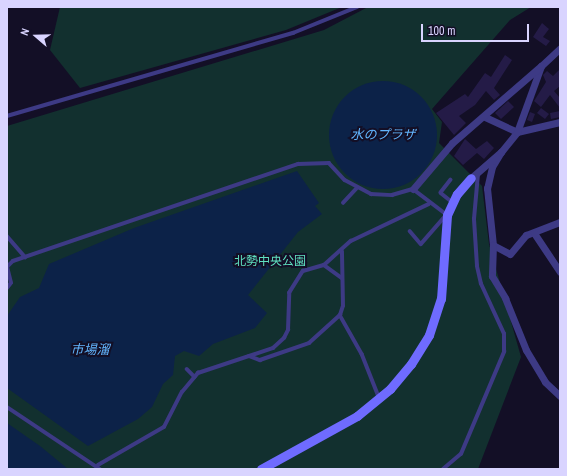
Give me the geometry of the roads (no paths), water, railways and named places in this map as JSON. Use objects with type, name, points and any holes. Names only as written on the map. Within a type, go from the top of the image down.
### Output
[{"type":"street","points":[[414,189],[452,143],[485,117],[560,48]]},
{"type":"street","points":[[541,66],[517,132],[501,152],[492,167],[487,188],[493,245],[492,276],[505,298],[526,350],[545,382],[560,396]]},
{"type":"street","points":[[485,117],[517,132],[560,122]]},
{"type":"street","points":[[261,469],[357,416],[379,399],[411,364],[436,318],[444,282],[447,214],[453,202],[471,178],[501,152]]},
{"type":"street","points":[[493,245],[510,254],[526,235],[560,222]]},
{"type":"street","points":[[534,233],[560,272]]},
{"type":"lane","points":[[7,116],[293,33],[357,7]]},
{"type":"lane","points":[[7,288],[11,283],[7,267],[25,257],[298,164],[328,163],[357,188],[382,195],[414,189],[429,204],[447,214]]},
{"type":"lane","points":[[443,469],[461,454],[504,352],[504,334],[480,284],[477,266],[474,219],[478,171]]},
{"type":"lane","points":[[451,180],[441,193],[453,202]]},
{"type":"lane","points":[[343,203],[357,188]]},
{"type":"lane","points":[[7,407],[99,467],[164,427],[182,392],[195,377],[273,348],[284,338],[288,330],[289,293],[296,279],[303,271],[324,265],[342,252],[351,241],[429,204]]},
{"type":"lane","points":[[410,231],[421,244],[442,216],[447,214]]},
{"type":"lane","points":[[7,236],[25,257]]},
{"type":"lane","points":[[342,252],[340,315],[365,361],[379,399]]},
{"type":"lane","points":[[324,265],[342,278]]},
{"type":"lane","points":[[249,356],[260,360],[309,343],[340,315]]},
{"type":"lane","points":[[187,369],[195,377]]},
{"type":"water","name":"水のプラザ","points":[[383,81],[404,85],[421,97],[433,114],[437,135],[433,156],[421,173],[404,185],[383,189],[362,185],[345,173],[333,156],[329,135],[333,114],[345,97],[362,85]]},
{"type":"water","name":"市場溜","points":[[297,171],[319,203],[315,206],[322,214],[298,232],[248,295],[267,313],[255,328],[213,344],[199,356],[184,351],[175,356],[173,375],[163,384],[152,407],[138,419],[88,446],[7,388],[7,316],[20,297],[39,288],[49,264],[134,228]]},
{"type":"water","points":[[7,423],[40,446],[68,469],[7,469]]},
{"type":"park label","name":"北勢中央公園","points":[[270,262]]}]
